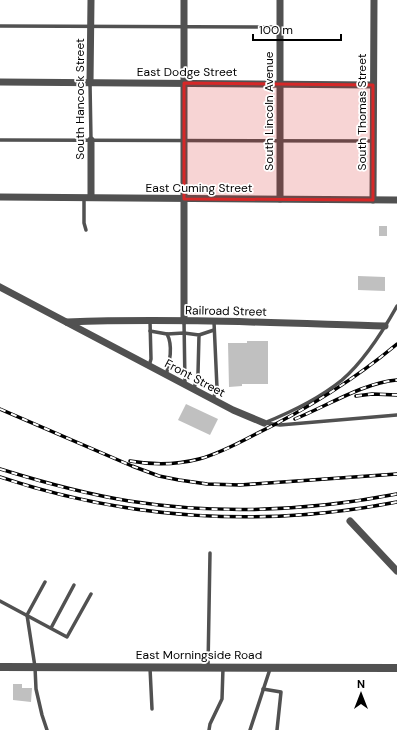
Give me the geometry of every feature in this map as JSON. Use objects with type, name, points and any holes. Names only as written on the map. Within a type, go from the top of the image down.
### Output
[{"type":"street","name":"South Hancock Street","points":[[90,83],[91,0]]},
{"type":"street","points":[[184,0],[184,322]]},
{"type":"street","name":"South Lincoln Avenue","points":[[280,0],[280,199]]},
{"type":"street","name":"South Thomas Street","points":[[373,200],[374,0]]},
{"type":"street","name":"East Dodge Street","points":[[0,82],[373,85]]},
{"type":"street","name":"South Hancock Street","points":[[88,198],[91,140]]},
{"type":"street","name":"East Cuming Street","points":[[0,197],[397,200]]},
{"type":"street","name":"Front Street","points":[[0,287],[166,376],[244,415],[264,423]]},
{"type":"street","name":"Railroad Street","points":[[67,322],[150,321],[184,322],[214,326],[385,326]]},
{"type":"street","points":[[350,522],[397,571]]},
{"type":"street","name":"East Morningside Road","points":[[0,667],[397,668]]},
{"type":"lane","points":[[0,26],[280,27]]},
{"type":"lane","name":"South Hancock Street","points":[[90,83],[91,140]]},
{"type":"lane","points":[[0,140],[184,140],[280,142],[373,141]]},
{"type":"lane","points":[[86,230],[84,223],[88,198]]},
{"type":"lane","points":[[264,423],[287,414],[329,389],[341,380],[363,357],[397,306]]},
{"type":"lane","points":[[149,366],[151,359],[150,321]]},
{"type":"lane","points":[[184,322],[184,385]]},
{"type":"lane","points":[[150,331],[167,334],[184,333],[198,335],[214,326],[217,388],[213,400]]},
{"type":"lane","points":[[166,376],[170,362],[170,339],[167,334]]},
{"type":"lane","points":[[194,390],[198,374],[198,335]]},
{"type":"lane","name":"Front Street","points":[[264,423],[280,425],[397,415]]},
{"type":"lane","points":[[208,667],[210,553]]},
{"type":"lane","points":[[44,582],[27,615],[35,667],[36,689],[47,730]]},
{"type":"lane","points":[[51,628],[74,585]]},
{"type":"lane","points":[[0,601],[67,637],[91,594]]},
{"type":"lane","points":[[150,667],[152,709]]},
{"type":"lane","points":[[209,730],[210,724],[222,699],[224,667]]},
{"type":"lane","points":[[250,730],[270,668]]},
{"type":"lane","points":[[263,689],[281,692],[276,730]]},
{"type":"highlighted area","points":[[184,83],[373,85],[373,200],[184,199]]},
{"type":"building","points":[[379,226],[387,226],[387,236],[379,236]]},
{"type":"building","points":[[358,276],[385,277],[385,291],[358,290]]},
{"type":"building","points":[[247,341],[268,341],[268,384],[242,384],[242,386],[229,387],[228,343],[247,343]]},
{"type":"building","points":[[186,404],[218,419],[210,435],[178,420]]},
{"type":"building","points":[[13,684],[22,684],[22,688],[32,688],[31,702],[13,700]]},
{"type":"railway","points":[[130,461],[156,464],[173,463],[199,459],[220,452],[310,405],[364,370],[397,344]]},
{"type":"railway","points":[[295,419],[358,390],[384,382],[397,380]]},
{"type":"railway","points":[[356,396],[372,394],[397,395]]},
{"type":"railway","points":[[0,409],[132,466],[159,476],[179,480],[207,484],[240,485],[397,474]]},
{"type":"railway","points":[[0,469],[96,495],[129,501],[196,508],[263,509],[297,507],[364,500],[397,494]]},
{"type":"railway","points":[[0,477],[97,503],[147,511],[197,515],[247,517],[297,515],[347,510],[397,502]]}]
